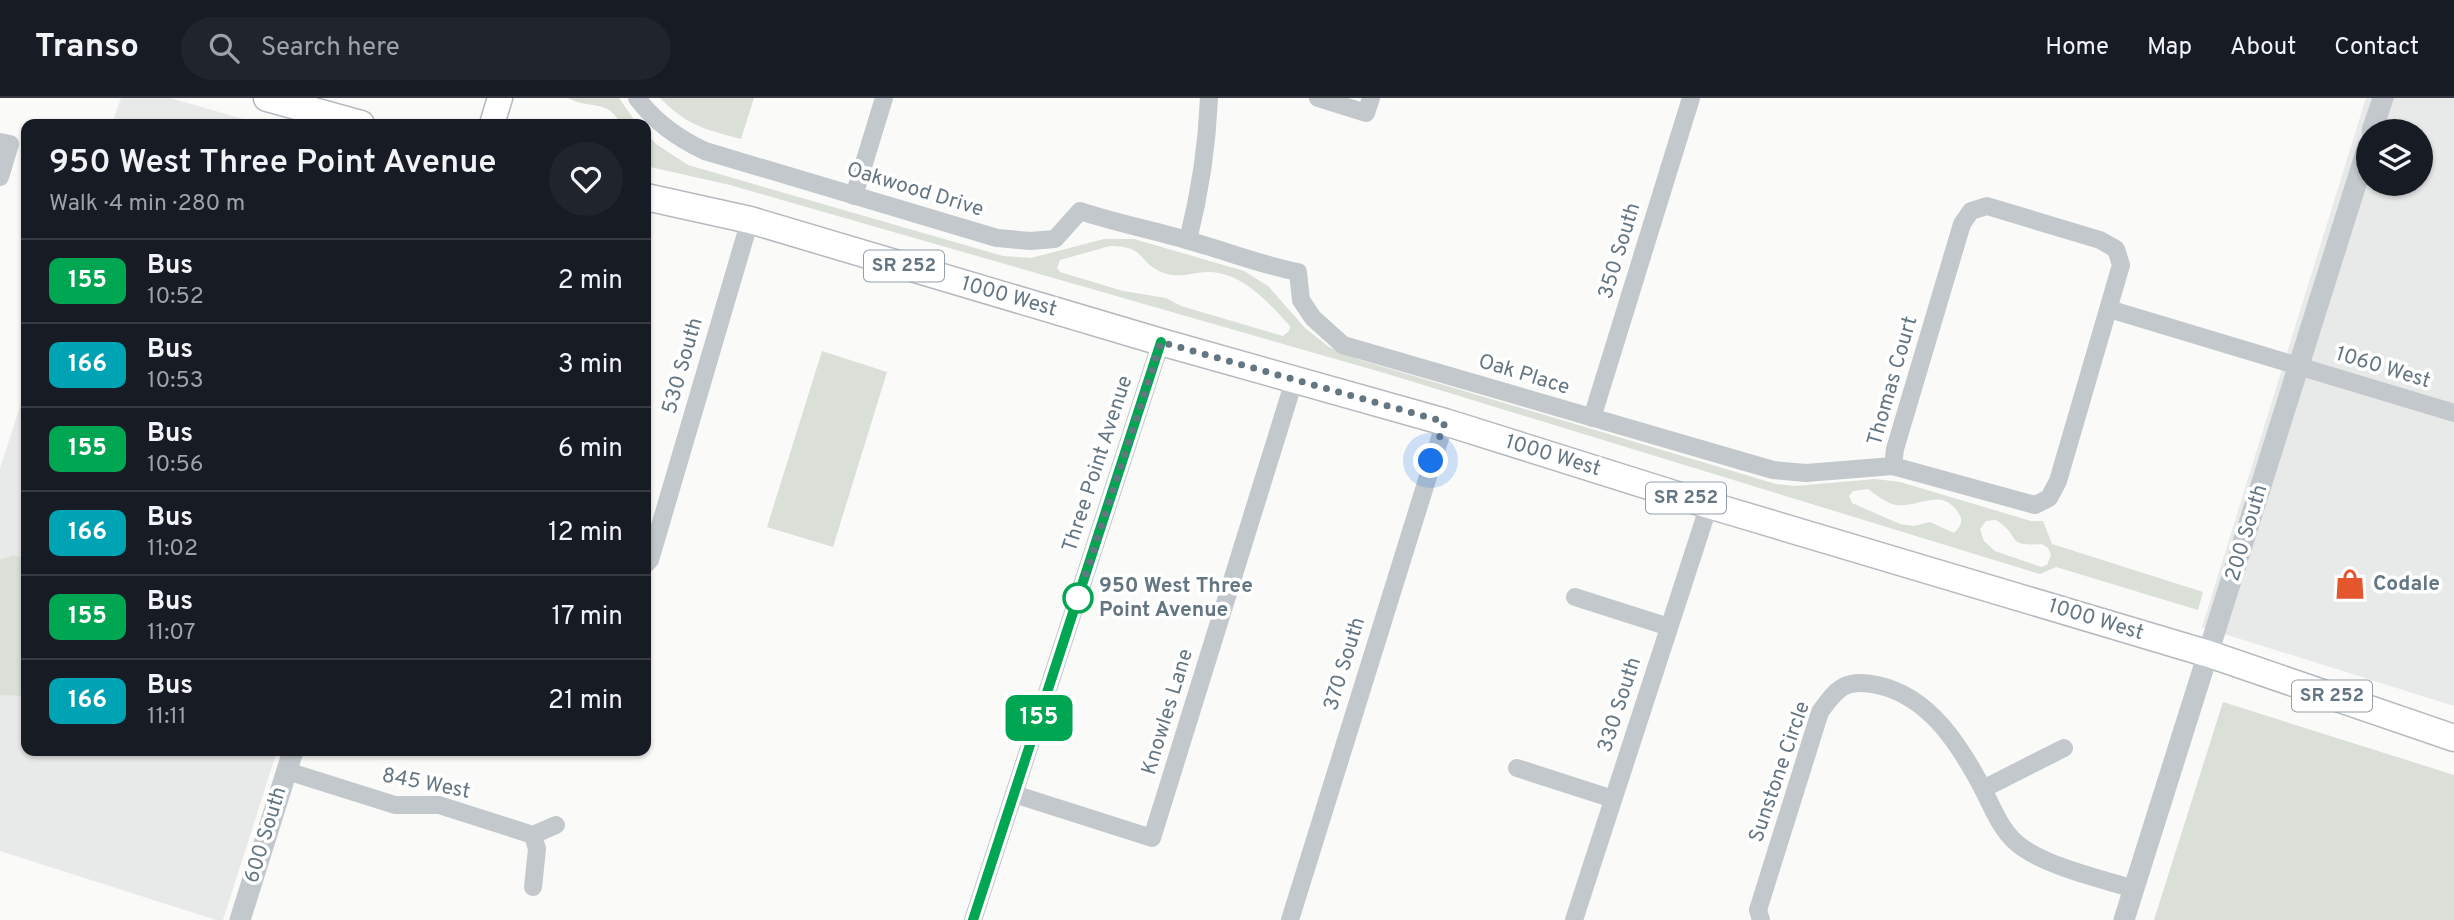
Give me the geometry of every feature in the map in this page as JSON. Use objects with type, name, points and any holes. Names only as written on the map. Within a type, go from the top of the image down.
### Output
[{"type":"main road","points":[[267,98],[342,119]]},
{"type":"main road","points":[[494,119],[500,98]]},
{"type":"main road","name":"1000 West","points":[[651,198],[750,220],[1294,381],[1445,422],[1709,505],[2209,654],[2454,738]]},
{"type":"street","name":"Oakwood Drive","points":[[637,98],[658,122],[673,134],[705,151],[997,238],[1030,241],[1055,239],[1080,211],[1123,225],[1188,240]]},
{"type":"street","points":[[854,196],[884,98]]},
{"type":"street","points":[[1188,240],[1199,197],[1207,147],[1209,98]]},
{"type":"street","points":[[1318,98],[1369,106]]},
{"type":"street","name":"350 South","points":[[1592,418],[1691,98]]},
{"type":"street","points":[[2376,119],[2383,98]]},
{"type":"street","points":[[0,177],[5,143]]},
{"type":"street","name":"200 South","points":[[2124,920],[2356,184]]},
{"type":"street","name":"Thomas Court","points":[[1987,206],[2101,240],[2116,249],[2121,265],[2109,309],[2059,481],[2049,498],[2035,505],[1893,466],[1895,449],[1958,237],[1962,224],[1971,211],[1987,206]]},
{"type":"street","name":"530 South","points":[[651,557],[750,220]]},
{"type":"street","name":"Oak Place","points":[[1188,240],[1266,265],[1298,272],[1301,300],[1314,318],[1343,345],[1773,470],[1806,473],[1893,466]]},
{"type":"street","points":[[2109,309],[2299,365]]},
{"type":"street","name":"Three Point Avenue","points":[[973,920],[1161,342]]},
{"type":"street","name":"1060 West","points":[[2299,365],[2454,413]]},
{"type":"street","name":"Knowles Lane","points":[[1014,794],[1152,838],[1294,381]]},
{"type":"street","name":"370 South","points":[[1290,920],[1445,422]]},
{"type":"street","name":"330 South","points":[[1574,920],[1709,505]]},
{"type":"street","points":[[1575,597],[1669,627]]},
{"type":"street","name":"Sunstone Circle","points":[[1761,920],[1758,910],[1820,712],[1836,691],[1860,681],[1885,687],[1912,699],[1938,721],[1959,748],[2000,824],[2021,848],[2048,861],[2134,889]]},
{"type":"street","points":[[1983,789],[2064,748]]},
{"type":"street","name":"845 West","points":[[290,761],[395,805],[439,805],[533,835]]},
{"type":"street","name":"600 South","points":[[240,920],[290,761]]},
{"type":"street","points":[[1517,768],[1613,799]]},
{"type":"street","points":[[533,887],[537,849],[533,835],[556,825]]},
{"type":"shaded area","points":[[121,98],[170,98],[244,119],[114,119]]},
{"type":"shaded area","points":[[568,98],[619,98],[634,119],[618,119],[604,108]]},
{"type":"shaded area","points":[[660,98],[754,98],[741,139],[688,121]]},
{"type":"shaded area","points":[[2366,98],[2454,98],[2454,706],[2202,627],[2356,130],[2356,196],[2433,196],[2433,119],[2359,119]]},
{"type":"shaded area","points":[[651,138],[688,165],[1003,256],[1031,258],[1104,239],[1134,239],[1244,271],[1268,286],[1305,328],[1329,347],[1357,359],[1776,484],[1795,486],[1876,479],[1900,482],[2031,521],[2043,521],[2052,544],[2203,592],[2198,610],[2056,567],[2040,574],[1391,375],[730,185],[651,167]],"holes":[[[1110,246],[1136,251],[1153,268],[1167,274],[1210,272],[1234,278],[1265,300],[1290,326],[1289,331],[1283,336],[1181,306],[1166,298],[1123,291],[1060,272],[1057,268],[1060,260]],[[1868,489],[1892,504],[1936,499],[1944,501],[1952,505],[1959,514],[1961,524],[1954,533],[1930,522],[1914,526],[1900,524],[1852,503],[1849,496],[1853,491]],[[1996,520],[2018,542],[2042,544],[2048,548],[2051,555],[2047,565],[2041,567],[1995,551],[1984,541],[1980,529],[1986,521]]]},
{"type":"shaded area","points":[[822,351],[887,372],[833,547],[767,527]]},
{"type":"shaded area","points":[[21,403],[21,756],[275,756],[223,920],[0,851],[0,468]]},
{"type":"shaded area","points":[[13,555],[21,557],[21,696],[0,695],[0,560]]},
{"type":"shaded area","points":[[2223,702],[2454,775],[2454,920],[2154,920]]},
{"type":"bus line","name":"155","points":[[973,920],[1161,342]]},
{"type":"place","name":"Codale","points":[[2350,584]]},
{"type":"place","name":"950 West Three Point Avenue","points":[[1078,598]]},
{"type":"route","points":[[1078,598],[1161,342],[1445,422],[1431,461]]}]
